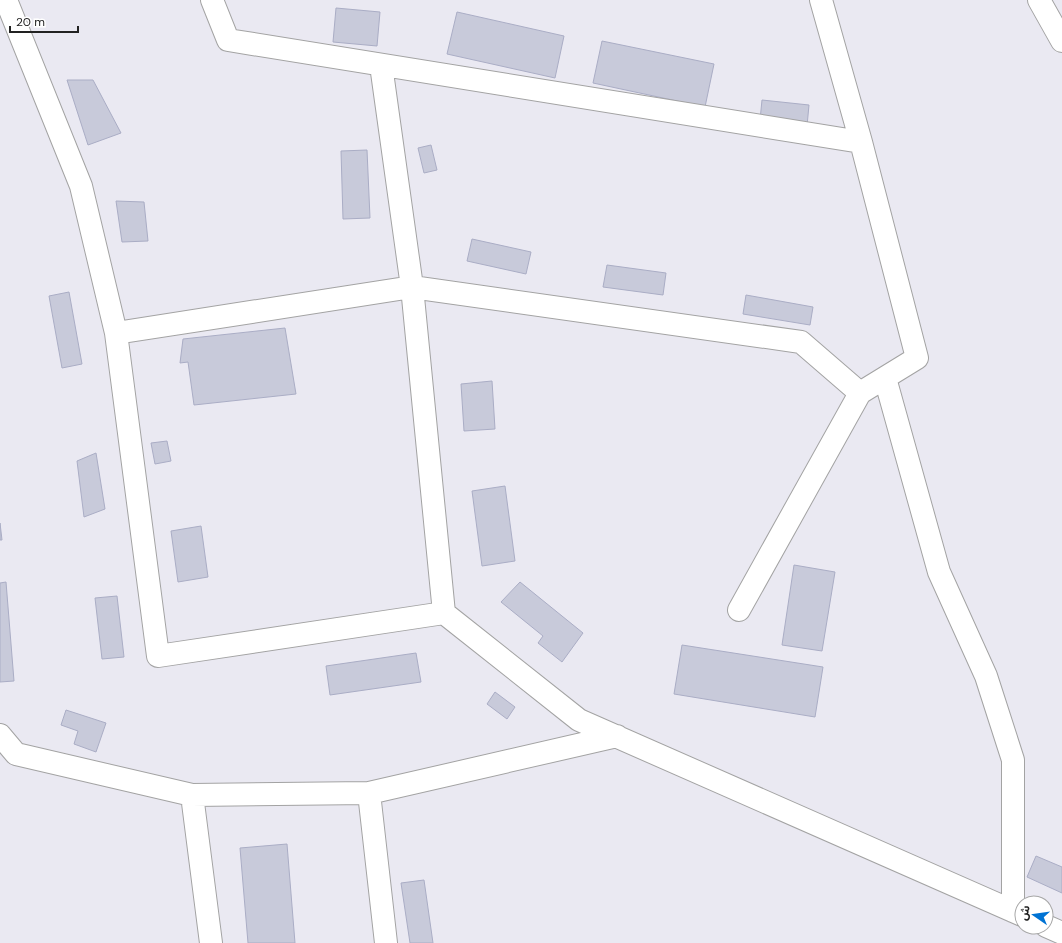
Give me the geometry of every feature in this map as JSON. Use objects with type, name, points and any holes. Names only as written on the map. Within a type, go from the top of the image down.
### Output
[{"type":"street","points":[[6,0],[81,186],[116,333],[158,656],[444,614],[580,720],[1014,911]]},
{"type":"street","points":[[212,0],[228,40],[861,142]]},
{"type":"street","points":[[739,610],[860,393],[917,358],[861,142],[821,0]]},
{"type":"street","points":[[1040,0],[1062,41]]},
{"type":"street","points":[[381,65],[412,287],[444,614]]},
{"type":"street","points":[[116,333],[412,287],[801,342],[860,393]]},
{"type":"street","points":[[885,378],[939,572],[986,676],[1013,760],[1017,895]]},
{"type":"street","points":[[0,735],[16,754],[192,795],[369,793],[617,736]]},
{"type":"street","points":[[369,793],[386,943]]},
{"type":"street","points":[[192,795],[211,943]]},
{"type":"building","points":[[336,8],[380,12],[377,46],[333,42]]},
{"type":"building","points":[[457,12],[564,36],[555,78],[447,54]]},
{"type":"building","points":[[602,41],[714,64],[705,107],[593,83]]},
{"type":"building","points":[[67,80],[93,80],[121,133],[88,145]]},
{"type":"building","points":[[762,100],[809,105],[807,126],[760,120]]},
{"type":"building","points":[[431,145],[437,170],[424,173],[418,148]]},
{"type":"building","points":[[367,150],[370,218],[343,219],[341,151]]},
{"type":"building","points":[[116,201],[144,202],[148,241],[122,242]]},
{"type":"building","points":[[472,239],[531,252],[526,274],[467,261]]},
{"type":"building","points":[[607,265],[666,273],[663,295],[603,287]]},
{"type":"building","points":[[69,292],[82,364],[62,368],[49,296]]},
{"type":"building","points":[[746,295],[813,307],[810,325],[743,314]]},
{"type":"building","points":[[285,328],[296,394],[194,405],[188,362],[180,363],[183,339]]},
{"type":"building","points":[[492,381],[495,429],[464,431],[461,384]]},
{"type":"building","points":[[167,441],[171,461],[155,464],[151,443]]},
{"type":"building","points":[[96,453],[105,509],[84,517],[77,461]]},
{"type":"building","points":[[505,486],[515,561],[482,566],[472,491]]},
{"type":"building","points":[[0,523],[2,540],[0,540]]},
{"type":"building","points":[[201,526],[208,577],[178,582],[171,531]]},
{"type":"building","points":[[794,565],[835,572],[822,651],[782,645]]},
{"type":"building","points":[[6,582],[14,681],[0,682],[0,583]]},
{"type":"building","points":[[520,582],[583,633],[562,662],[538,643],[543,636],[501,602]]},
{"type":"building","points":[[117,596],[124,657],[102,659],[95,598]]},
{"type":"building","points":[[682,645],[823,667],[815,717],[674,694]]},
{"type":"building","points":[[416,653],[421,682],[330,695],[326,666]]},
{"type":"building","points":[[495,692],[515,707],[507,719],[487,704]]},
{"type":"building","points":[[66,710],[106,723],[96,752],[74,744],[78,731],[61,725]]},
{"type":"building","points":[[287,844],[295,943],[248,943],[240,848]]},
{"type":"building","points":[[1036,856],[1062,867],[1062,893],[1027,877]]},
{"type":"building","points":[[424,880],[433,943],[410,943],[401,883]]}]
